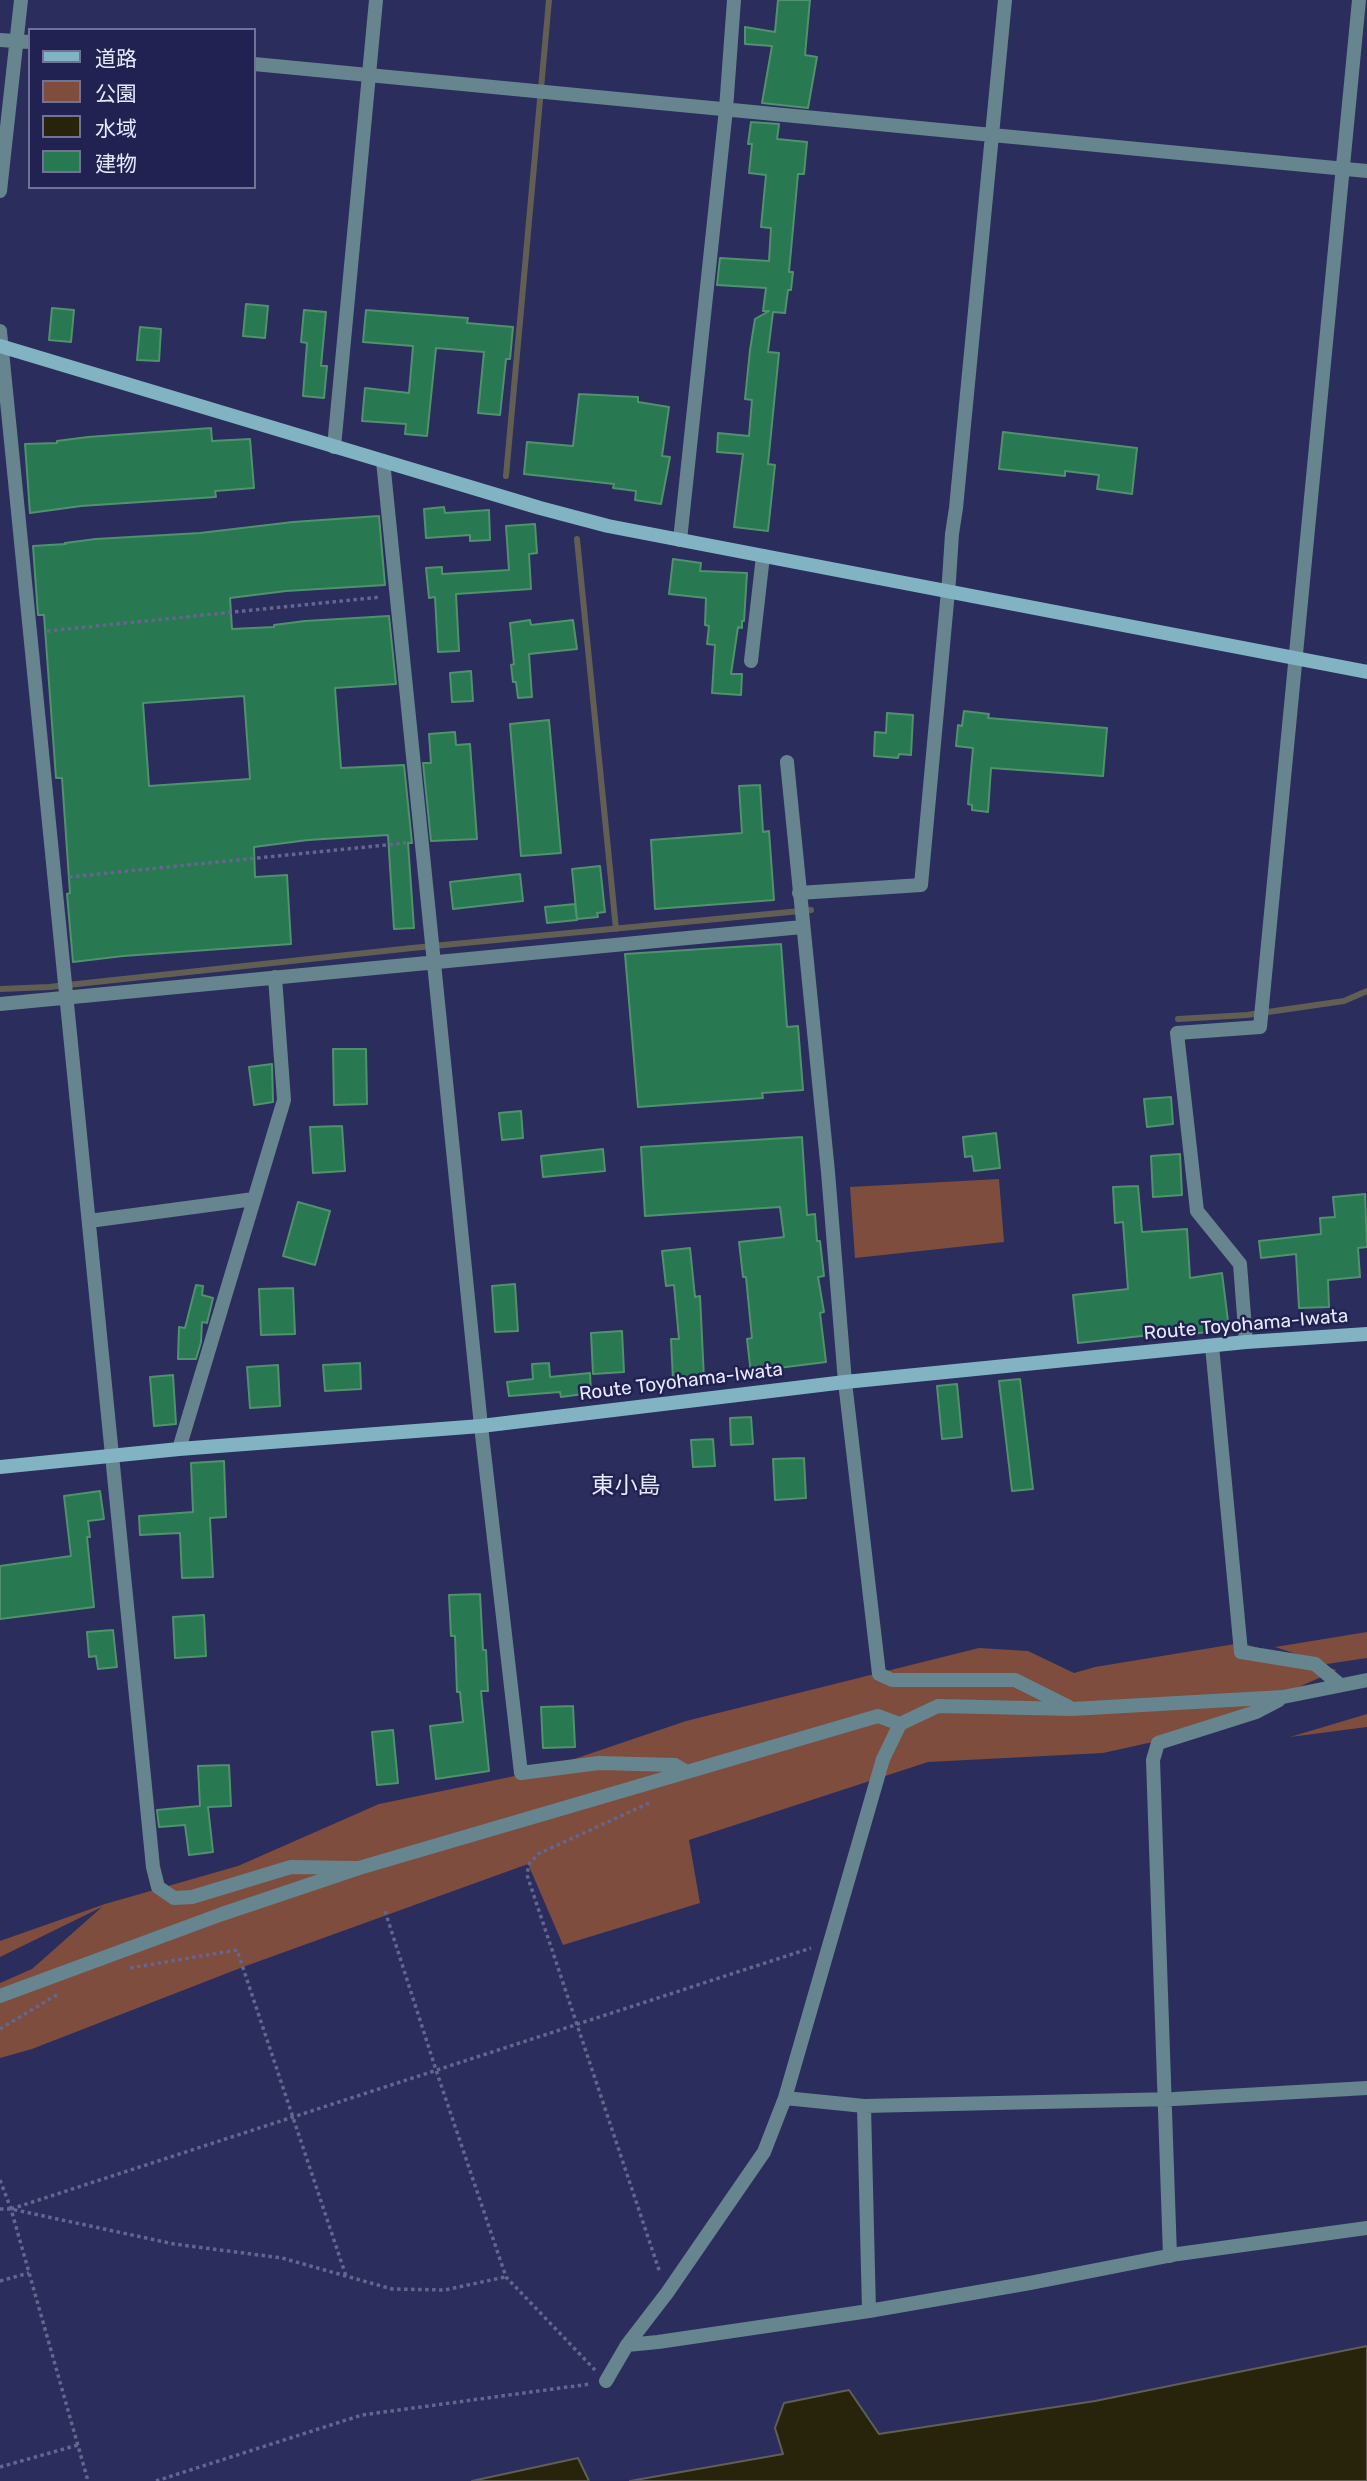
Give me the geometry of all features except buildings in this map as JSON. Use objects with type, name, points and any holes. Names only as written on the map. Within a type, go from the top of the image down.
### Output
[{"type":"street","points":[[0,191],[23,41],[21,0]]},
{"type":"street","points":[[334,447],[376,0]]},
{"type":"street","points":[[680,540],[726,109],[734,0]]},
{"type":"street","points":[[799,895],[920,885],[1005,0]]},
{"type":"street","points":[[1246,1342],[1240,1264],[1197,1211],[1177,1033],[1260,1027],[1359,0]]},
{"type":"street","points":[[0,40],[23,41]]},
{"type":"street","points":[[256,64],[1367,171]]},
{"type":"street","points":[[0,331],[153,1867],[158,1887],[174,1898],[192,1897],[291,1867],[359,1868]]},
{"type":"street","points":[[1,347],[608,526],[1367,672]]},
{"type":"street","points":[[383,461],[481,1426],[521,1773],[599,1763],[676,1765],[687,1772]]},
{"type":"street","points":[[751,661],[762,556]]},
{"type":"street","points":[[787,762],[828,1172],[845,1382],[878,1674],[892,1680],[1015,1680],[1072,1709]]},
{"type":"street","points":[[0,1004],[435,962],[802,922]]},
{"type":"street","points":[[179,1449],[284,1100],[275,977]]},
{"type":"street","points":[[89,1221],[254,1199]]},
{"type":"street","name":"Route Toyohama-Iwata","points":[[0,1467],[179,1449],[481,1426],[845,1382],[1246,1342],[1367,1334]]},
{"type":"street","points":[[1212,1346],[1241,1652],[1315,1664],[1339,1684]]},
{"type":"street","points":[[606,2381],[627,2345],[667,2293],[764,2152],[785,2098],[883,1759],[900,1724],[938,1706],[1072,1709],[1283,1697],[1367,1680]]},
{"type":"street","points":[[1170,2256],[1153,1760],[1158,1743],[1256,1713],[1283,1697]]},
{"type":"street","points":[[0,1996],[222,1914],[359,1868],[878,1716],[900,1724]]},
{"type":"street","points":[[785,2098],[863,2106],[1164,2099],[1367,2088]]},
{"type":"street","points":[[863,2106],[869,2311]]},
{"type":"street","points":[[627,2345],[869,2311],[1170,2256],[1367,2228]]},
{"type":"path","points":[[30,632],[397,596]]},
{"type":"path","points":[[55,878],[422,842]]},
{"type":"path","points":[[651,1801],[538,1854],[529,1864],[527,1875],[667,2293]]},
{"type":"path","points":[[385,1911],[506,2277],[606,2381]]},
{"type":"path","points":[[11,2209],[830,1941]]},
{"type":"path","points":[[130,1968],[237,1950],[346,2276]]},
{"type":"path","points":[[0,2029],[59,1994]]},
{"type":"path","points":[[0,2180],[11,2209],[88,2481]]},
{"type":"path","points":[[0,2208],[174,2244],[282,2258],[392,2289],[445,2290],[506,2277]]},
{"type":"path","points":[[0,2281],[29,2273]]},
{"type":"path","points":[[156,2481],[362,2415],[606,2381]]},
{"type":"path","points":[[0,2467],[78,2445]]},
{"type":"green space","points":[[999,1179],[1004,1242],[855,1258],[850,1187]]},
{"type":"green space","points":[[1367,1632],[1367,1658],[1327,1664],[1275,1647]]},
{"type":"green space","points":[[1241,1643],[1337,1670],[1198,1732],[1103,1753],[928,1762],[689,1840],[700,1903],[563,1945],[528,1864],[243,1967],[32,2049],[0,2058],[0,1983],[32,1969],[102,1907],[0,1957],[0,1941],[105,1904],[238,1866],[379,1804],[539,1771],[686,1721],[979,1648],[1028,1651],[1074,1673],[1095,1667]]},
{"type":"green space","points":[[1367,1714],[1367,1727],[1290,1737]]},
{"type":"water","points":[[1367,2346],[1367,2481],[630,2481],[783,2454],[775,2428],[784,2403],[849,2390],[879,2434],[1095,2401]]},
{"type":"water","points":[[578,2458],[589,2481],[472,2481]]},
{"type":"waterway","points":[[506,476],[549,0]]},
{"type":"waterway","points":[[577,539],[616,929]]},
{"type":"waterway","points":[[0,989],[49,987],[412,948],[811,910]]},
{"type":"waterway","points":[[1178,1019],[1247,1015],[1344,1001],[1367,991]]},
{"type":"district","name":"東小島","points":[[626,1486]]}]
